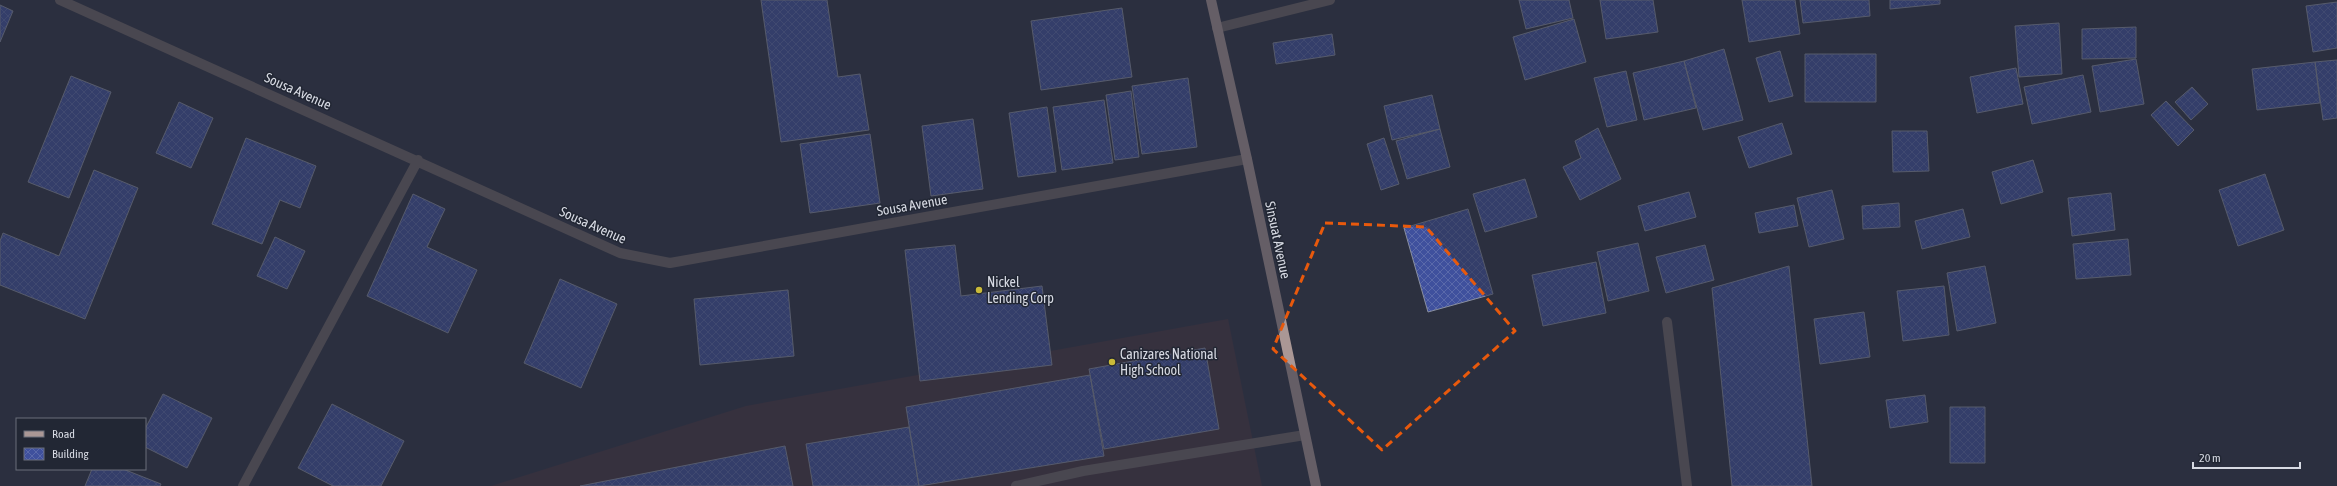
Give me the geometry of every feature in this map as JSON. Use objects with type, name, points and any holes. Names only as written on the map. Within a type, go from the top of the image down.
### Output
[{"type":"main road","name":"Sinsuat Avenue","points":[[1211,0],[1247,159],[1316,486]]},
{"type":"street","name":"Sousa Avenue","points":[[60,0],[418,160],[620,253],[670,263],[1247,159]]},
{"type":"street","points":[[1217,28],[1330,0]]},
{"type":"street","points":[[243,486],[418,160]]},
{"type":"street","points":[[1667,322],[1687,486]]},
{"type":"street","points":[[1016,486],[1084,471],[1305,435]]},
{"type":"highlighted area","points":[[1325,223],[1426,227],[1515,331],[1382,450],[1273,349]]},
{"type":"shaded area","name":"Canizares National High School","points":[[1228,319],[1262,486],[491,486],[746,406]]},
{"type":"building","points":[[761,0],[827,0],[838,77],[860,74],[869,130],[781,142]]},
{"type":"building","points":[[1519,0],[1569,0],[1573,18],[1526,29]]},
{"type":"building","points":[[1600,0],[1653,0],[1658,32],[1606,39]]},
{"type":"building","points":[[1742,0],[1795,0],[1800,34],[1749,42]]},
{"type":"building","points":[[1800,0],[1869,0],[1870,16],[1803,23]]},
{"type":"building","points":[[1890,0],[1940,0],[1940,4],[1890,9]]},
{"type":"building","points":[[2337,2],[2337,48],[2313,52],[2306,6]]},
{"type":"building","points":[[0,5],[13,11],[0,42]]},
{"type":"building","points":[[1122,8],[1132,77],[1041,90],[1031,21]]},
{"type":"building","points":[[1574,19],[1586,62],[1525,80],[1513,37]]},
{"type":"building","points":[[2059,23],[2062,74],[2019,77],[2015,26]]},
{"type":"building","points":[[2136,27],[2136,58],[2082,59],[2082,29]]},
{"type":"building","points":[[1332,34],[1335,55],[1276,64],[1273,43]]},
{"type":"building","points":[[1724,49],[1743,120],[1703,130],[1684,61]]},
{"type":"building","points":[[1780,51],[1793,96],[1769,102],[1756,58]]},
{"type":"building","points":[[1805,54],[1876,54],[1876,102],[1805,102]]},
{"type":"building","points":[[2136,59],[2144,104],[2100,112],[2092,66]]},
{"type":"building","points":[[2337,60],[2337,118],[2323,120],[2315,62]]},
{"type":"building","points":[[1684,61],[1696,108],[1644,120],[1633,73]]},
{"type":"building","points":[[2315,62],[2320,103],[2257,110],[2252,69]]},
{"type":"building","points":[[2016,68],[2023,104],[1977,113],[1970,77]]},
{"type":"building","points":[[1626,71],[1637,120],[1607,127],[1594,78]]},
{"type":"building","points":[[2083,75],[2091,112],[2032,124],[2024,87]]},
{"type":"building","points":[[71,76],[111,92],[69,198],[28,182]]},
{"type":"building","points":[[1188,78],[1197,147],[1142,154],[1132,86]]},
{"type":"building","points":[[2192,87],[2208,104],[2191,120],[2175,102]]},
{"type":"building","points":[[1131,91],[1139,157],[1115,160],[1106,95]]},
{"type":"building","points":[[1432,95],[1440,129],[1392,140],[1384,106]]},
{"type":"building","points":[[1104,100],[1113,163],[1062,170],[1053,107]]},
{"type":"building","points":[[2166,101],[2194,130],[2178,146],[2151,115]]},
{"type":"building","points":[[179,102],[213,118],[191,168],[156,153]]},
{"type":"building","points":[[1047,107],[1056,172],[1018,177],[1009,113]]},
{"type":"building","points":[[973,119],[983,189],[931,196],[922,126]]},
{"type":"building","points":[[1782,123],[1792,154],[1749,168],[1738,137]]},
{"type":"building","points":[[1598,128],[1621,179],[1580,200],[1563,167],[1581,158],[1575,141]]},
{"type":"building","points":[[1440,129],[1450,167],[1407,179],[1396,141]]},
{"type":"building","points":[[1892,131],[1927,131],[1929,171],[1893,172]]},
{"type":"building","points":[[870,134],[880,203],[810,213],[800,144]]},
{"type":"building","points":[[246,138],[316,166],[300,208],[280,200],[262,244],[212,224]]},
{"type":"building","points":[[1384,138],[1399,184],[1381,190],[1367,144]]},
{"type":"building","points":[[2033,160],[2043,192],[2001,204],[1992,172]]},
{"type":"building","points":[[94,170],[138,188],[85,319],[0,285],[0,241],[3,233],[59,256]]},
{"type":"building","points":[[2265,174],[2284,230],[2238,246],[2219,190]]},
{"type":"building","points":[[1525,179],[1537,217],[1485,232],[1473,194]]},
{"type":"building","points":[[1832,190],[1844,239],[1809,247],[1797,198]]},
{"type":"building","points":[[1689,192],[1696,217],[1645,231],[1638,206]]},
{"type":"building","points":[[2111,193],[2115,230],[2072,236],[2068,198]]},
{"type":"building","points":[[413,194],[445,209],[427,247],[477,270],[448,333],[367,296]]},
{"type":"building","points":[[1899,203],[1900,227],[1863,229],[1862,206]]},
{"type":"building","points":[[1794,205],[1798,226],[1759,233],[1755,213]]},
{"type":"building","points":[[1468,209],[1493,294],[1428,312],[1404,228]]},
{"type":"building","points":[[1963,209],[1970,237],[1922,249],[1915,221]]},
{"type":"building","points":[[275,237],[305,251],[287,289],[257,276]]},
{"type":"building","points":[[2128,239],[2131,275],[2076,279],[2073,244]]},
{"type":"building","points":[[1638,243],[1649,291],[1608,301],[1597,252]]},
{"type":"building","points":[[955,245],[961,296],[1042,286],[1052,365],[920,381],[905,250]]},
{"type":"building","points":[[1705,245],[1714,280],[1666,293],[1656,257]]},
{"type":"building","points":[[1596,262],[1606,313],[1543,326],[1532,275]]},
{"type":"building","points":[[1789,266],[1812,486],[1732,486],[1712,288]]},
{"type":"building","points":[[1985,266],[1996,323],[1957,331],[1947,273]]},
{"type":"building","points":[[560,279],[617,304],[581,388],[524,363]]},
{"type":"building","points":[[1944,286],[1949,335],[1903,341],[1897,291]]},
{"type":"building","points":[[788,290],[794,356],[700,365],[694,299]]},
{"type":"building","points":[[1864,312],[1870,357],[1820,364],[1814,319]]},
{"type":"building","points":[[1205,348],[1219,429],[1104,449],[1089,369]]},
{"type":"building","points":[[1090,375],[1104,456],[919,486],[906,407]]},
{"type":"building","points":[[163,394],[212,418],[187,468],[146,448],[146,427]]},
{"type":"building","points":[[1925,395],[1928,422],[1890,428],[1886,400]]},
{"type":"building","points":[[332,404],[404,441],[381,486],[333,486],[298,468]]},
{"type":"building","points":[[1950,407],[1985,407],[1985,463],[1950,463]]},
{"type":"building","points":[[909,427],[919,486],[813,486],[806,444]]},
{"type":"building","points":[[785,446],[793,486],[580,486]]},
{"type":"building","points":[[92,470],[126,470],[161,484],[160,486],[85,486]]},
{"type":"place","name":"Nickel Lending Corp","points":[[979,290]]},
{"type":"place","name":"Canizares National High School","points":[[1112,362]]}]
